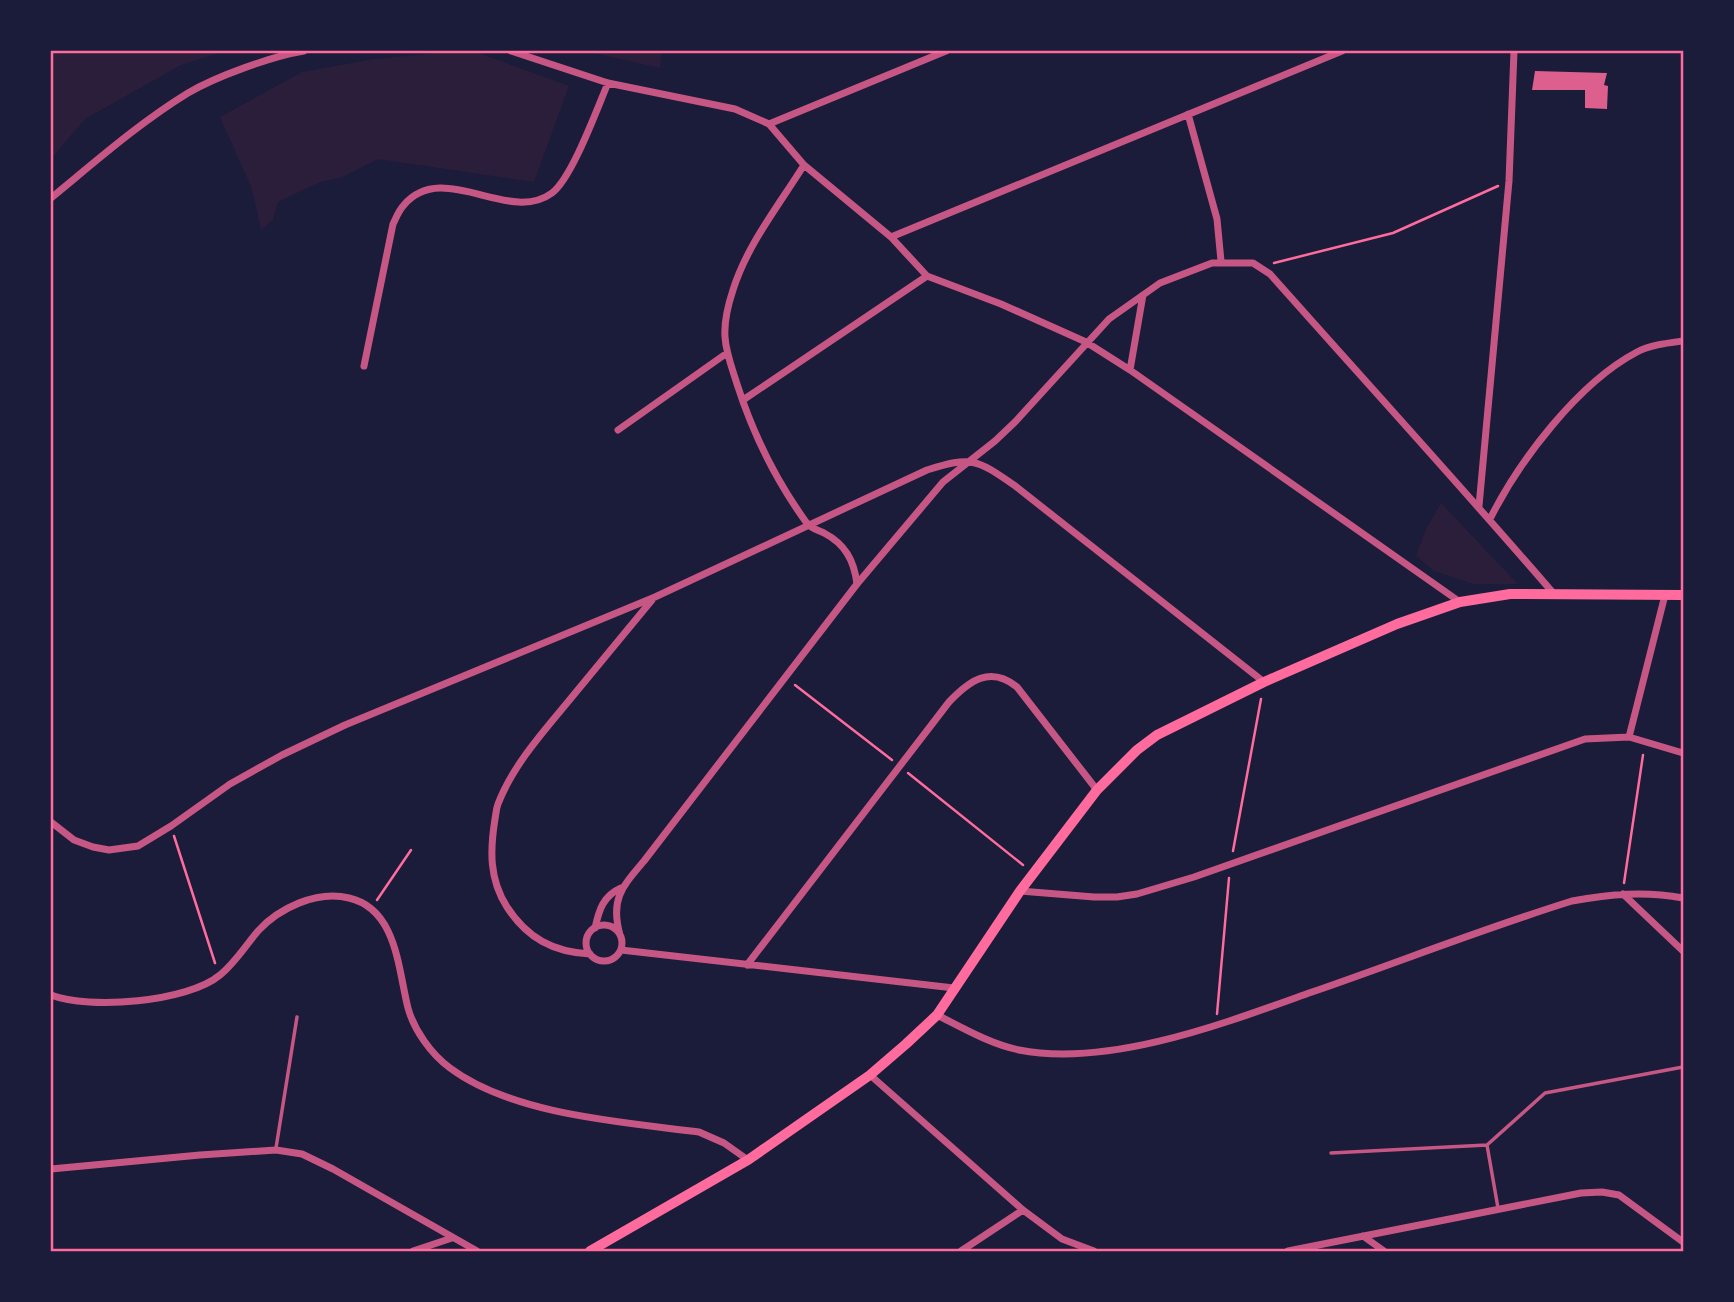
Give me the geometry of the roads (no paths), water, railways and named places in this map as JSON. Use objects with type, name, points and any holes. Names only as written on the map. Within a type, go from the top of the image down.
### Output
[{"type":"main road","points":[[590,1251],[748,1160],[870,1075],[937,1015],[1020,891],[1097,790],[1137,750],[1157,735],[1265,682],[1397,624],[1460,601],[1510,594],[1683,595]]},
{"type":"street","points":[[51,198],[129,135],[189,93],[260,63],[304,51]]},
{"type":"street","points":[[512,51],[608,83],[735,109],[769,124],[804,165],[891,237],[927,276],[1001,304],[1086,342],[1460,601]]},
{"type":"street","points":[[769,124],[946,51]]},
{"type":"street","points":[[891,237],[1342,51]]},
{"type":"street","points":[[1479,506],[1509,181],[1514,51]]},
{"type":"street","points":[[364,366],[393,223],[403,205],[415,195],[433,189],[453,189],[520,202],[539,201],[554,191],[567,172],[608,83]]},
{"type":"street","points":[[1188,114],[1217,219],[1221,261]]},
{"type":"street","points":[[804,165],[746,256],[733,288],[727,313],[727,353],[752,429],[771,468],[809,526],[839,542],[850,556],[857,584]]},
{"type":"street","points":[[654,597],[538,739],[497,805],[491,837],[491,865],[503,900],[515,919],[529,934],[543,943],[566,952],[590,954],[601,961],[613,959],[621,950],[616,902],[621,888],[645,861],[857,584],[943,482],[1016,421],[1109,319],[1160,284],[1190,270],[1221,261],[1253,263],[1270,274],[1479,506],[1554,594]]},
{"type":"street","points":[[743,401],[927,276]]},
{"type":"street","points":[[1130,370],[1143,295]]},
{"type":"street","points":[[1490,519],[1520,467],[1582,393],[1638,351],[1683,341]]},
{"type":"street","points":[[618,430],[727,353]]},
{"type":"street","points":[[51,822],[74,840],[109,850],[138,846],[230,784],[345,725],[654,597],[928,470],[970,460],[989,468],[1014,485],[1265,682]]},
{"type":"street","points":[[1629,737],[1665,595]]},
{"type":"street","points":[[747,965],[949,702],[971,683],[991,676],[1008,680],[1017,687],[1097,790]]},
{"type":"street","points":[[1020,891],[1094,897],[1136,894],[1194,877],[1569,743],[1599,737],[1629,737],[1683,754]]},
{"type":"street","points":[[590,954],[587,938],[595,928],[599,911],[612,892],[621,888]]},
{"type":"street","points":[[937,1015],[996,1044],[1019,1050],[1055,1054],[1107,1052],[1265,1009],[1564,904],[1623,893],[1683,898]]},
{"type":"street","points":[[1623,893],[1683,951]]},
{"type":"street","points":[[51,995],[91,1002],[149,999],[194,989],[220,976],[260,929],[277,915],[306,900],[330,896],[350,898],[371,909],[389,933],[397,956],[408,1010],[426,1044],[451,1069],[497,1093],[534,1107],[699,1132],[724,1143],[748,1160]]},
{"type":"street","points":[[595,928],[611,927],[620,934]]},
{"type":"street","points":[[621,950],[954,989]]},
{"type":"street","points":[[870,1075],[1023,1210],[1062,1239],[1094,1251]]},
{"type":"street","points":[[51,1169],[276,1150],[302,1154],[333,1168],[477,1251]]},
{"type":"street","points":[[1288,1251],[1581,1193],[1619,1195],[1683,1242]]},
{"type":"street","points":[[961,1251],[1023,1210]]},
{"type":"street","points":[[1363,1236],[1384,1251]]},
{"type":"street","points":[[413,1251],[453,1238]]},
{"type":"lane","points":[[276,1150],[297,1017]]},
{"type":"lane","points":[[1331,1153],[1487,1144],[1545,1093],[1683,1067]]},
{"type":"lane","points":[[1487,1144],[1499,1209]]}]
